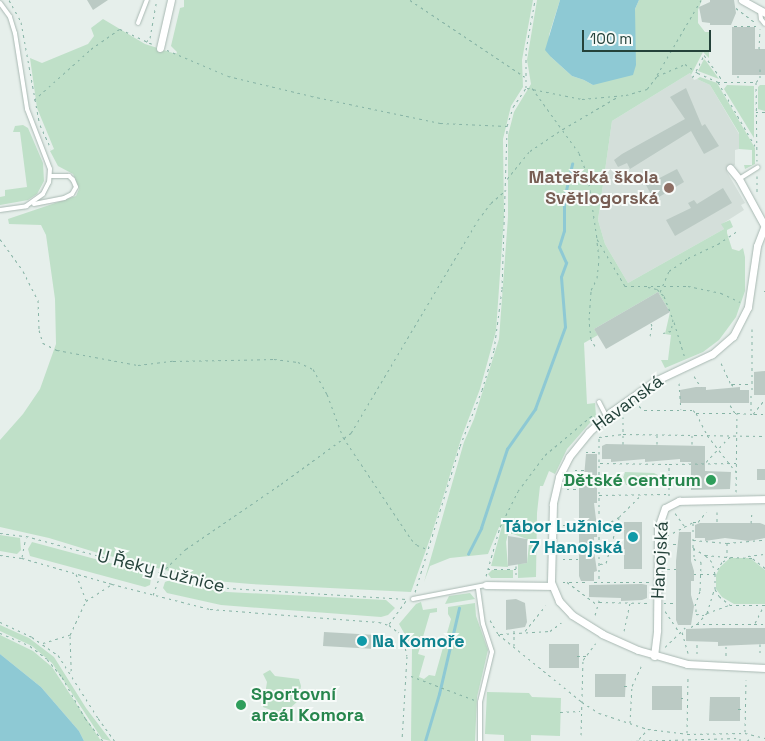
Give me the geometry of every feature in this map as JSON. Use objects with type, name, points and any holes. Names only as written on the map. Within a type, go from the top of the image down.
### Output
[{"type":"street","points":[[160,48],[171,0]]},
{"type":"street","points":[[742,0],[762,12]]},
{"type":"street","points":[[730,168],[739,179],[765,225]]},
{"type":"street","name":"Havanská","points":[[765,225],[757,246],[748,307],[733,336],[712,354],[655,381],[606,416],[589,432],[569,457],[556,487],[552,520],[552,586],[565,609],[580,621],[611,638],[671,661],[703,666],[765,668]]},
{"type":"street","name":"Hanojská","points":[[654,656],[657,630],[657,582],[661,543],[660,517],[668,505],[679,501],[765,500]]},
{"type":"street","points":[[486,585],[552,586]]},
{"type":"lane","points":[[138,22],[147,0]]},
{"type":"lane","points":[[0,3],[8,12],[15,33],[27,109],[49,161],[50,176],[44,194],[26,206]]},
{"type":"lane","points":[[0,14],[8,12]]},
{"type":"lane","points":[[762,12],[761,19],[765,24]]},
{"type":"lane","points":[[739,179],[757,166]]},
{"type":"lane","points":[[0,210],[64,198],[72,194],[76,187],[69,176],[50,176]]},
{"type":"lane","points":[[599,402],[606,416]]},
{"type":"lane","points":[[413,599],[478,589],[486,585]]},
{"type":"lane","points":[[478,589],[483,624],[492,652],[480,702],[480,741]]},
{"type":"path","points":[[9,0],[22,22],[34,100],[40,123],[51,149]]},
{"type":"path","points":[[146,42],[150,38],[157,0]]},
{"type":"path","points":[[410,0],[526,78]]},
{"type":"path","points":[[413,599],[494,350],[502,289],[507,126],[513,107],[526,88],[526,50],[535,0]]},
{"type":"path","points":[[526,88],[576,98],[619,96],[647,89],[657,76],[701,0]]},
{"type":"path","points":[[736,8],[750,17]]},
{"type":"path","points":[[760,49],[760,28],[765,24]]},
{"type":"path","points":[[734,26],[758,26]]},
{"type":"path","points":[[34,100],[91,49],[120,30],[228,76],[310,96],[440,123],[507,126]]},
{"type":"path","points":[[692,77],[697,73],[704,55],[724,82]]},
{"type":"path","points":[[657,76],[685,64],[697,73],[718,82],[756,82],[760,78],[760,69]]},
{"type":"path","points":[[738,75],[738,82]]},
{"type":"path","points":[[760,78],[764,79]]},
{"type":"path","points":[[718,82],[756,148]]},
{"type":"path","points":[[756,82],[757,166]]},
{"type":"path","points":[[532,88],[579,153],[586,169],[600,258],[597,278],[591,290],[589,320],[591,339],[595,346]]},
{"type":"path","points":[[506,181],[530,151],[562,129],[619,96]]},
{"type":"path","points":[[756,112],[765,112]]},
{"type":"path","points":[[757,173],[757,201]]},
{"type":"path","points":[[153,595],[161,573],[186,549],[351,433],[478,220],[491,203],[506,189]]},
{"type":"path","points":[[660,292],[669,271],[688,258],[718,244],[738,231]]},
{"type":"path","points":[[0,239],[23,271],[38,300],[39,330],[44,343],[57,350],[138,365],[172,361],[274,359],[298,362],[313,369],[344,439],[411,539],[417,545],[428,549]]},
{"type":"path","points":[[597,239],[625,286],[697,288],[721,293],[732,300],[744,302]]},
{"type":"path","points":[[645,286],[660,292],[666,301],[674,319],[686,360]]},
{"type":"path","points":[[663,333],[671,330],[674,319]]},
{"type":"path","points":[[650,336],[651,323]]},
{"type":"path","points":[[752,329],[752,390]]},
{"type":"path","points":[[721,363],[731,384],[735,387]]},
{"type":"path","points":[[694,376],[701,387]]},
{"type":"path","points":[[679,383],[681,410]]},
{"type":"path","points":[[731,384],[752,384]]},
{"type":"path","points":[[751,395],[752,414]]},
{"type":"path","points":[[752,414],[765,399]]},
{"type":"path","points":[[693,405],[707,435],[736,472]]},
{"type":"path","points":[[730,405],[736,413],[736,500]]},
{"type":"path","points":[[639,406],[644,410],[694,410]]},
{"type":"path","points":[[696,412],[765,414]]},
{"type":"path","points":[[486,576],[500,527],[518,491],[545,455],[595,413]]},
{"type":"path","points":[[623,417],[623,444]]},
{"type":"path","points":[[586,452],[599,453],[599,437],[623,434],[765,436]]},
{"type":"path","points":[[657,434],[657,444]]},
{"type":"path","points":[[692,435],[692,444]]},
{"type":"path","points":[[705,463],[730,435]]},
{"type":"path","points":[[599,459],[599,582]]},
{"type":"path","points":[[599,463],[736,463]]},
{"type":"path","points":[[669,464],[668,505],[685,527]]},
{"type":"path","points":[[575,470],[584,470]]},
{"type":"path","points":[[567,489],[579,489]]},
{"type":"path","points":[[599,495],[669,494]]},
{"type":"path","points":[[599,528],[619,517],[642,495]]},
{"type":"path","points":[[751,523],[752,511]]},
{"type":"path","points":[[661,543],[693,522],[698,522],[706,512]]},
{"type":"path","points":[[717,512],[717,523]]},
{"type":"path","points":[[599,564],[606,563],[619,517]]},
{"type":"path","points":[[693,522],[693,532]]},
{"type":"path","points":[[563,525],[579,525]]},
{"type":"path","name":"U Řeky Lužnice","points":[[0,532],[26,536],[214,587],[413,599]]},
{"type":"path","points":[[22,558],[26,536]]},
{"type":"path","points":[[755,624],[765,606],[730,605],[706,614],[696,614],[695,608],[700,591],[700,562],[694,559],[693,539],[727,543],[765,540]]},
{"type":"path","points":[[661,543],[678,544]]},
{"type":"path","points":[[727,543],[727,557]]},
{"type":"path","points":[[691,627],[706,614],[715,589],[715,574],[712,562],[694,548]]},
{"type":"path","points":[[705,555],[747,557],[765,554]]},
{"type":"path","points":[[0,555],[22,558],[112,584],[210,609],[379,622],[389,625],[401,637],[407,656],[402,741]]},
{"type":"path","points":[[715,574],[722,562],[730,557]]},
{"type":"path","points":[[747,557],[752,558],[765,568]]},
{"type":"path","points":[[563,559],[579,559]]},
{"type":"path","points":[[487,568],[516,567],[516,580]]},
{"type":"path","points":[[664,569],[676,569]]},
{"type":"path","points":[[71,675],[70,635],[86,601],[85,591],[75,572]]},
{"type":"path","points":[[694,574],[715,574]]},
{"type":"path","points":[[563,582],[588,582]]},
{"type":"path","points":[[567,582],[598,604],[654,603]]},
{"type":"path","points":[[594,582],[657,582]]},
{"type":"path","points":[[86,601],[112,584]]},
{"type":"path","points":[[715,589],[719,596],[730,605]]},
{"type":"path","points":[[595,615],[600,598]]},
{"type":"path","points":[[389,625],[407,599]]},
{"type":"path","points":[[624,631],[630,603]]},
{"type":"path","points":[[664,603],[676,603]]},
{"type":"path","points":[[524,632],[546,604]]},
{"type":"path","points":[[664,609],[680,633]]},
{"type":"path","points":[[488,618],[498,634],[582,702],[599,713],[648,729],[686,734],[745,733],[765,738]]},
{"type":"path","points":[[0,622],[42,643],[58,655],[115,741]]},
{"type":"path","points":[[498,634],[550,631],[561,623]]},
{"type":"path","points":[[696,624],[765,624]]},
{"type":"path","points":[[665,647],[686,627]]},
{"type":"path","points":[[514,630],[514,647]]},
{"type":"path","points":[[682,631],[688,654]]},
{"type":"path","points":[[0,633],[30,646],[47,659],[62,677],[86,718],[103,741]]},
{"type":"path","points":[[42,643],[70,635]]},
{"type":"path","points":[[697,642],[697,654]]},
{"type":"path","points":[[581,736],[583,660],[596,643]]},
{"type":"path","points":[[760,644],[760,656]]},
{"type":"path","points":[[726,646],[726,656]]},
{"type":"path","points":[[577,656],[586,656]]},
{"type":"path","points":[[630,724],[632,686],[642,665]]},
{"type":"path","points":[[411,676],[480,702]]},
{"type":"path","points":[[685,739],[688,677]]},
{"type":"path","points":[[745,733],[746,680]]},
{"type":"path","points":[[624,686],[632,686]]},
{"type":"path","points":[[681,698],[688,698]]},
{"type":"path","points":[[738,709],[746,709]]},
{"type":"path","points":[[560,712],[581,711]]},
{"type":"path","points":[[638,740],[648,729]]},
{"type":"path","points":[[747,741],[753,736]]},
{"type":"path","points":[[758,741],[759,737]]},
{"type":"path","points":[[630,741],[740,738],[740,741]]},
{"type":"shaded area","name":"Mateřská škola Světlogorská","points":[[690,73],[694,80],[697,79],[710,85],[739,134],[739,149],[735,150],[735,165],[727,169],[727,172],[745,203],[741,205],[744,210],[722,224],[724,229],[628,283],[605,244],[598,220],[612,121]]},
{"type":"green space","points":[[184,0],[533,0],[522,60],[523,87],[511,106],[503,139],[504,217],[496,331],[480,389],[462,436],[432,533],[411,592],[204,580],[98,553],[49,538],[0,527],[0,440],[23,414],[40,389],[56,344],[55,299],[46,235],[41,225],[9,224],[8,219],[76,196],[79,189],[73,174],[58,166],[50,151],[54,149],[37,108],[30,58],[42,63],[88,44],[94,36],[91,28],[103,19],[145,44],[176,54],[177,52],[171,46],[180,8],[184,7]]},
{"type":"green space","points":[[537,0],[560,0],[549,35],[551,57],[572,76],[593,85],[634,42],[635,9],[639,0],[702,0],[698,10],[698,23],[705,32],[709,32],[709,58],[703,52],[691,75],[690,73],[612,121],[598,220],[605,244],[628,283],[724,229],[721,224],[730,220],[733,227],[727,230],[727,233],[732,249],[739,251],[743,248],[745,257],[745,291],[736,317],[719,340],[703,352],[665,368],[661,360],[668,360],[671,335],[665,334],[670,312],[658,292],[594,329],[598,335],[584,343],[587,404],[595,403],[596,416],[567,449],[555,474],[549,471],[543,486],[540,486],[537,513],[536,577],[518,578],[518,564],[527,563],[529,544],[527,539],[513,534],[508,534],[506,542],[508,567],[491,566],[502,526],[499,527],[488,554],[450,558],[430,566],[424,582],[464,442],[474,419],[499,339],[508,217],[508,135],[514,112],[531,84],[527,60]]},
{"type":"green space","points":[[704,59],[706,61],[719,79],[698,71]]},
{"type":"green space","points":[[700,77],[717,83],[755,148],[755,164],[745,169],[744,165],[752,165],[752,150],[739,149],[739,133],[710,85],[697,79]]},
{"type":"green space","points":[[727,85],[754,86],[754,138],[724,89]]},
{"type":"green space","points":[[765,85],[765,111],[758,109],[758,87]]},
{"type":"green space","points":[[23,125],[28,128],[43,163],[44,181],[37,194],[28,200],[0,205],[0,197],[5,196],[5,190],[27,187],[20,132],[13,132],[15,126]]},
{"type":"green space","points":[[625,472],[654,473],[660,476],[660,482],[654,486],[626,485],[623,478]]},
{"type":"green space","points":[[0,535],[20,538],[21,550],[17,554],[0,551]]},
{"type":"green space","points":[[32,542],[147,573],[151,578],[150,585],[145,587],[30,556],[28,549]]},
{"type":"green space","points":[[730,558],[750,558],[765,570],[765,604],[734,604],[722,597],[716,589],[716,575],[720,567]]},
{"type":"green space","points":[[492,570],[513,570],[513,578],[491,578],[488,574]]},
{"type":"green space","points":[[170,580],[227,592],[386,600],[395,608],[388,615],[381,617],[221,605],[167,593],[163,588],[165,582]]},
{"type":"green space","points":[[470,593],[475,599],[445,604],[449,596]]},
{"type":"green space","points":[[421,602],[423,610],[437,608],[437,612],[430,613],[418,654],[425,656],[419,677],[424,679],[429,675],[435,676],[451,619],[448,614],[448,607],[475,603],[476,616],[488,650],[477,697],[475,741],[411,741],[412,647],[399,624],[416,604]]},
{"type":"green space","points":[[0,625],[29,638],[54,657],[86,708],[111,741],[102,739],[52,663],[32,646],[0,631]]},
{"type":"green space","points":[[0,635],[33,651],[52,667],[101,741],[84,741],[79,731],[41,687],[0,654]]},
{"type":"green space","points":[[270,670],[275,676],[299,679],[301,686],[299,700],[287,711],[276,712],[263,707],[267,682],[263,674]]},
{"type":"green space","points":[[487,692],[529,693],[532,697],[561,698],[560,736],[531,735],[531,741],[504,741],[504,735],[485,734]]},
{"type":"water","points":[[560,0],[639,0],[635,9],[636,65],[633,75],[593,85],[572,76],[551,57],[545,50]]},
{"type":"water","points":[[0,654],[41,687],[79,731],[84,741],[0,741]]},
{"type":"building","points":[[87,0],[108,0],[93,10]]},
{"type":"building","points":[[710,0],[734,0],[736,13],[731,25],[710,25],[710,23],[702,22],[699,7],[710,2]]},
{"type":"building","points":[[732,27],[755,27],[755,49],[765,49],[765,75],[732,75]]},
{"type":"building","points":[[686,88],[702,126],[705,124],[719,146],[704,154],[691,131],[630,169],[627,163],[618,167],[614,160],[622,154],[685,119],[670,97]]},
{"type":"building","points":[[677,169],[684,182],[654,200],[646,185]]},
{"type":"building","points":[[723,188],[732,203],[675,236],[666,220],[691,208],[688,203],[694,200],[697,204]]},
{"type":"building","points":[[658,292],[670,312],[606,349],[594,329]]},
{"type":"building","points":[[765,371],[765,395],[754,395],[754,372]]},
{"type":"building","points":[[706,387],[706,390],[740,387],[740,390],[749,390],[749,403],[680,403],[680,390]]},
{"type":"building","points":[[606,444],[705,446],[705,471],[731,472],[730,489],[691,490],[691,462],[680,462],[680,459],[645,462],[645,459],[611,462],[611,459],[602,459],[602,446]]},
{"type":"building","points":[[586,454],[597,454],[597,503],[594,503],[597,537],[594,537],[594,551],[597,571],[594,572],[594,581],[581,581],[579,576],[579,482],[581,477],[584,477]]},
{"type":"building","points":[[757,469],[765,469],[765,480],[757,480]]},
{"type":"building","name":"Tábor Lužnice 7 Hanojská","points":[[624,522],[642,522],[642,569],[624,569]]},
{"type":"building","points":[[700,523],[760,523],[765,525],[765,538],[749,541],[725,538],[705,541],[705,538],[695,538],[695,525]]},
{"type":"building","points":[[679,532],[691,532],[691,561],[694,581],[691,581],[691,595],[694,606],[691,625],[678,625],[676,620],[676,561]]},
{"type":"building","points":[[508,536],[527,539],[527,563],[508,566]]},
{"type":"building","points":[[589,585],[647,585],[647,598],[642,600],[621,601],[621,598],[589,597]]},
{"type":"building","points":[[516,599],[525,603],[527,622],[525,627],[506,630],[506,600]]},
{"type":"building","points":[[765,628],[765,644],[718,646],[718,642],[686,641],[686,629]]},
{"type":"building","points":[[324,632],[376,635],[375,649],[323,646]]},
{"type":"building","points":[[549,644],[579,644],[579,668],[549,668]]},
{"type":"building","points":[[595,674],[626,674],[625,697],[595,697]]},
{"type":"building","points":[[652,686],[682,686],[682,710],[652,710]]},
{"type":"building","points":[[710,697],[740,697],[740,721],[709,721]]},
{"type":"waterway","points":[[468,554],[481,528],[507,449],[535,409],[565,327],[561,277],[566,263],[559,247],[564,231],[564,199],[572,164]]},
{"type":"waterway","points":[[425,741],[439,694],[459,608]]},
{"type":"place","name":"Mateřská škola Světlogorská","points":[[669,188]]},
{"type":"place","name":"Dětské centrum","points":[[711,480]]},
{"type":"place","name":"Tábor Lužnice 7 Hanojská","points":[[633,537]]},
{"type":"place","name":"Na Komoře","points":[[362,641]]},
{"type":"place","name":"Sportovní areál Komora","points":[[241,705]]}]
